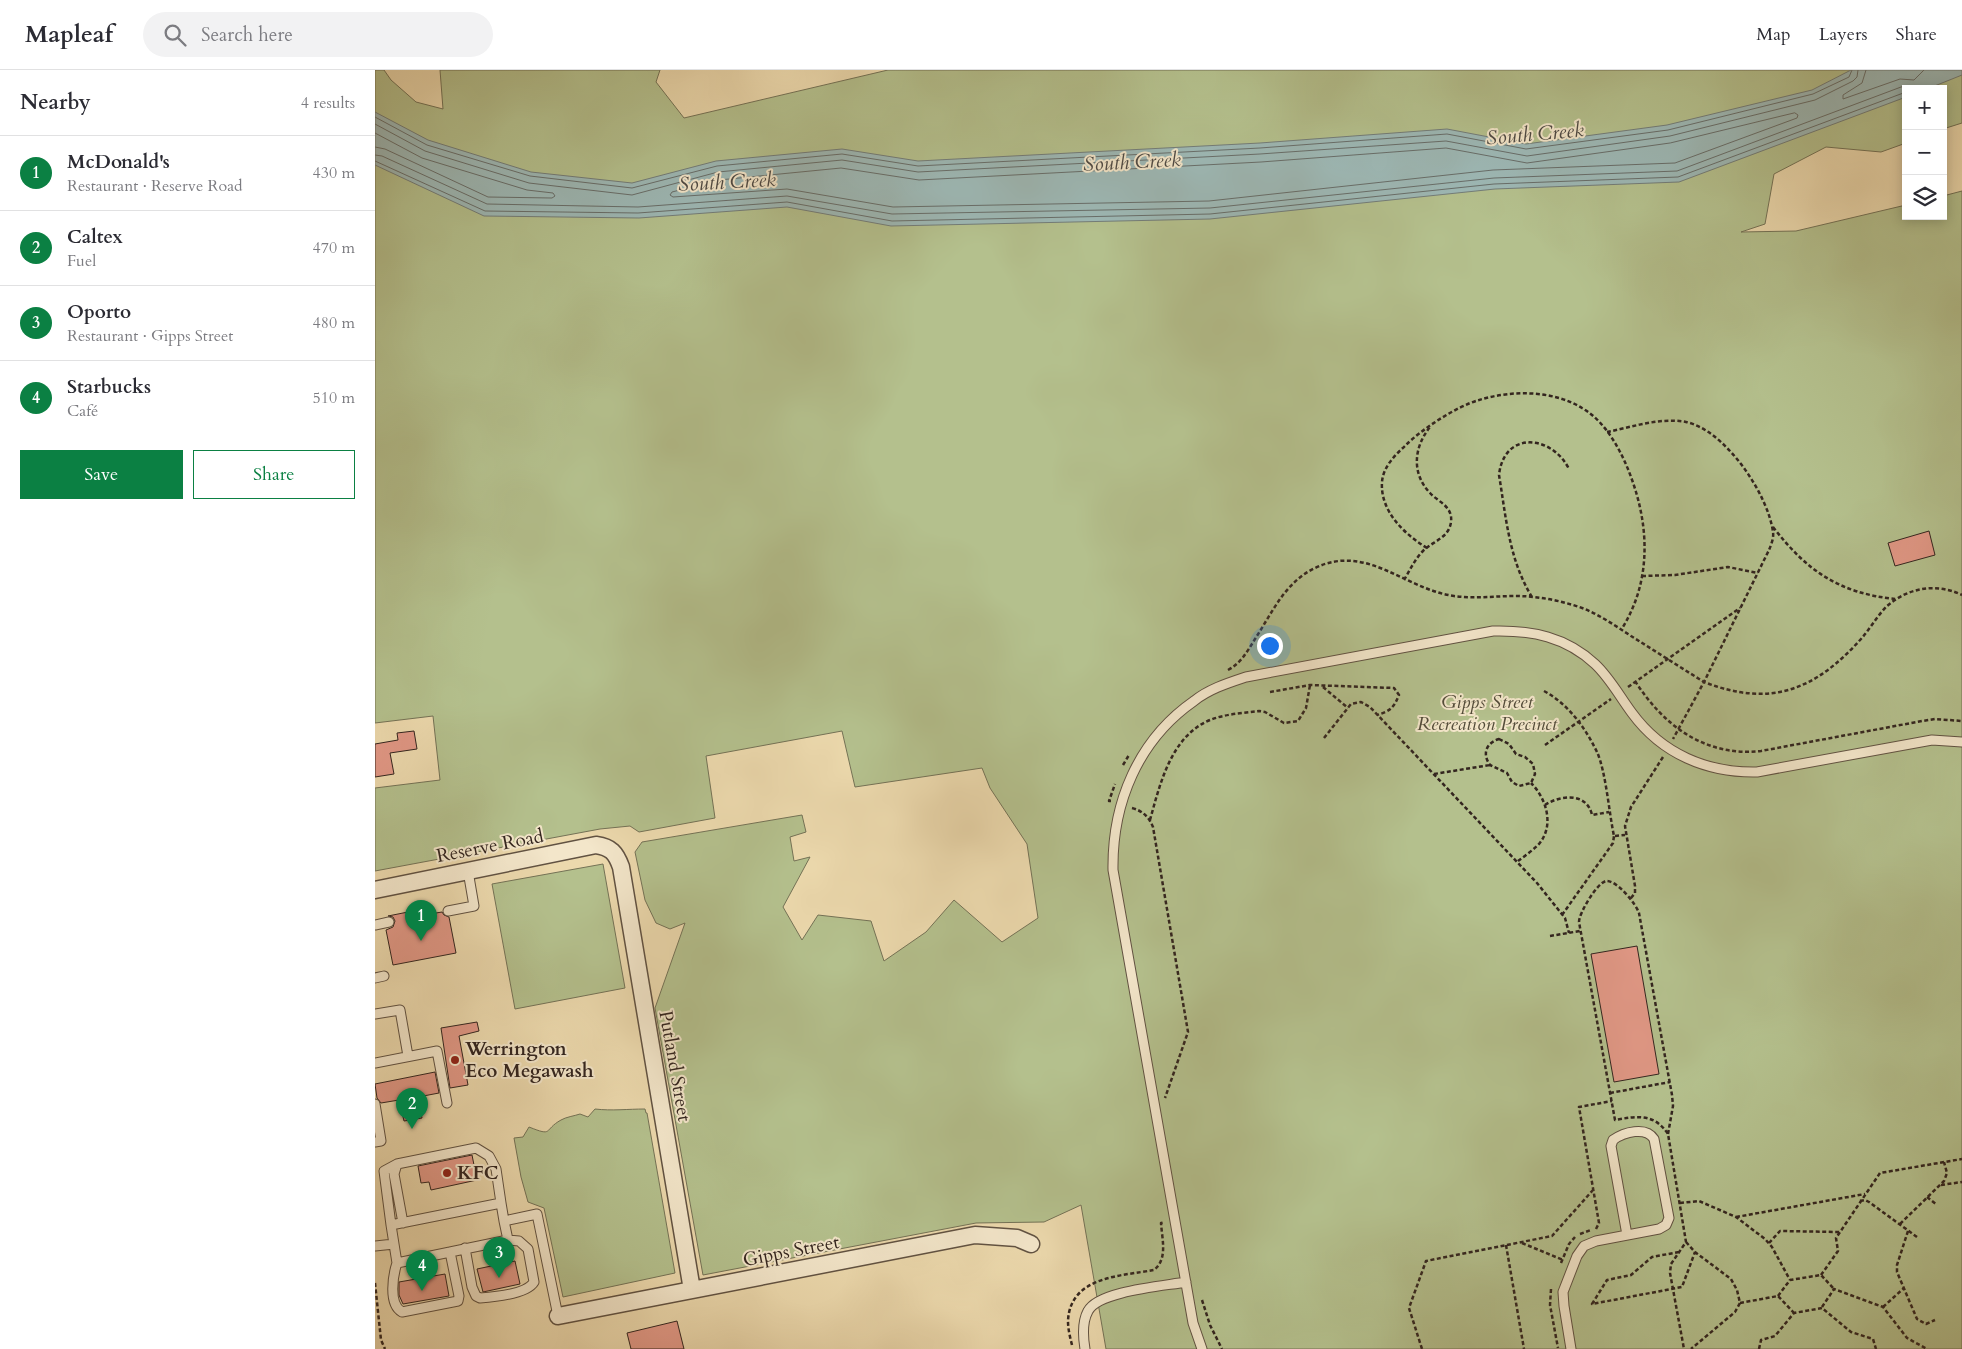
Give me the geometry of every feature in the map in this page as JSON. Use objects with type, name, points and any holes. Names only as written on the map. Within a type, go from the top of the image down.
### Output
[{"type":"street","name":"Reserve Road","points":[[375,890],[596,845],[607,846],[612,851]]},
{"type":"street","name":"Putland Street","points":[[612,851],[617,856],[621,867],[693,1290]]},
{"type":"street","name":"Gipps Street","points":[[558,1316],[975,1235],[1017,1238],[1031,1244]]},
{"type":"lane","points":[[1202,1349],[1193,1323],[1115,889],[1113,850],[1120,805],[1136,767],[1164,726],[1195,700],[1211,690],[1246,677],[1493,631],[1515,630],[1534,632],[1551,638],[1583,655],[1596,665],[1647,732],[1667,748],[1705,766],[1741,772],[1757,772],[1932,740],[1962,742]]},
{"type":"lane","points":[[448,911],[474,906],[468,871]]},
{"type":"lane","points":[[375,925],[389,922]]},
{"type":"lane","points":[[375,1014],[399,1010],[408,1056]]},
{"type":"lane","points":[[375,1063],[437,1051],[447,1103]]},
{"type":"lane","points":[[375,1104],[381,1141],[375,1142]]},
{"type":"lane","points":[[1571,1349],[1563,1306],[1563,1292],[1573,1264],[1584,1246],[1596,1241],[1659,1229],[1666,1225],[1669,1218],[1654,1139],[1651,1134],[1643,1131],[1618,1136],[1613,1140],[1611,1146],[1627,1235]]},
{"type":"lane","points":[[450,1252],[459,1296],[457,1301],[402,1312],[399,1310],[396,1306],[392,1285],[397,1263],[384,1171],[397,1164],[476,1148],[489,1156],[496,1169],[508,1240]]},
{"type":"lane","points":[[397,1164],[394,1174],[403,1223]]},
{"type":"lane","points":[[391,1225],[501,1203]]},
{"type":"lane","points":[[504,1221],[537,1214],[558,1316]]},
{"type":"lane","points":[[397,1263],[465,1248],[508,1240],[519,1241],[528,1249],[534,1282],[527,1289],[480,1298],[474,1293],[465,1248]]},
{"type":"lane","points":[[375,1246],[394,1244]]},
{"type":"lane","points":[[1085,1349],[1083,1327],[1088,1310],[1099,1300],[1111,1295],[1186,1282]]},
{"type":"path","points":[[1427,548],[1410,536],[1394,519],[1385,502],[1382,482],[1387,467],[1410,440],[1433,424],[1479,399],[1529,394],[1555,397],[1574,403],[1592,415],[1607,432],[1629,474],[1638,498],[1645,542],[1642,576],[1635,604],[1621,630]]},
{"type":"path","points":[[1607,432],[1671,421],[1688,422],[1708,432],[1727,448],[1746,471],[1761,497],[1773,534],[1772,542],[1758,573],[1704,682],[1679,730],[1631,807],[1625,826],[1635,886],[1635,893],[1631,898]]},
{"type":"path","points":[[1404,580],[1419,556],[1446,535],[1451,518],[1447,507],[1431,495],[1422,482],[1416,460],[1420,442],[1433,424]]},
{"type":"path","points":[[1532,597],[1519,574],[1512,550],[1499,475],[1500,464],[1505,454],[1512,447],[1533,442],[1551,448],[1565,461],[1569,469]]},
{"type":"path","points":[[1771,525],[1805,563],[1827,579],[1837,585],[1865,595],[1896,600]]},
{"type":"path","points":[[1221,673],[1234,666],[1245,654],[1285,590],[1316,567],[1338,562],[1359,561],[1380,567],[1424,589],[1452,596],[1487,598],[1532,597],[1559,601],[1586,609],[1704,682],[1721,689],[1753,694],[1783,692],[1813,681],[1838,662],[1862,638],[1887,606],[1907,594],[1931,588],[1943,588],[1962,595]]},
{"type":"path","points":[[1642,576],[1675,575],[1727,567],[1758,573]]},
{"type":"path","points":[[1545,745],[1741,607]]},
{"type":"path","points":[[1635,681],[1659,714],[1679,730],[1708,745],[1751,752],[1935,719],[1962,721]]},
{"type":"path","points":[[1150,820],[1156,793],[1167,766],[1175,752],[1192,732],[1210,720],[1259,711],[1265,712],[1284,723],[1298,721],[1306,708],[1310,686]]},
{"type":"path","points":[[1270,692],[1310,686],[1395,688],[1399,695],[1394,707],[1387,712],[1377,715]]},
{"type":"path","points":[[1322,686],[1348,708]]},
{"type":"path","points":[[1544,691],[1567,707],[1597,752],[1614,836],[1613,843],[1562,915]]},
{"type":"path","points":[[1324,738],[1355,702],[1361,702],[1370,707],[1517,862],[1562,915],[1568,925],[1569,933]]},
{"type":"path","points":[[1489,765],[1485,754],[1486,749],[1494,741],[1504,740],[1516,754],[1525,757],[1533,764],[1535,774],[1531,783]]},
{"type":"path","points":[[1122,767],[1131,752]]},
{"type":"path","points":[[1435,774],[1489,765],[1507,773],[1512,782],[1519,786],[1531,783]]},
{"type":"path","points":[[1116,782],[1109,801],[1139,810],[1150,820],[1153,828],[1189,1032],[1165,1096],[1165,1104]]},
{"type":"path","points":[[1517,862],[1538,845],[1543,838],[1547,819],[1545,805],[1539,792],[1531,783]]},
{"type":"path","points":[[1545,805],[1556,799],[1569,797],[1576,798],[1588,806],[1592,815],[1609,812]]},
{"type":"path","points":[[1614,836],[1625,835]]},
{"type":"path","points":[[1667,1134],[1673,1106],[1670,1082],[1639,913],[1631,898],[1611,882],[1605,881],[1600,884],[1579,916],[1580,931],[1615,1120],[1638,1116],[1649,1118],[1664,1128],[1667,1134],[1686,1242],[1695,1252],[1731,1279],[1737,1290],[1740,1303],[1735,1312],[1691,1349]]},
{"type":"path","points":[[1550,936],[1580,931]]},
{"type":"path","points":[[1610,1093],[1670,1082]]},
{"type":"path","points":[[1559,1267],[1569,1244],[1575,1237],[1599,1226],[1579,1107],[1612,1101]]},
{"type":"path","points":[[1740,1303],[1778,1296],[1790,1280],[1821,1275],[1838,1251],[1836,1238],[1839,1232],[1880,1173],[1962,1158]]},
{"type":"path","points":[[1900,1224],[1946,1177],[1944,1162]]},
{"type":"path","points":[[1939,1185],[1962,1182]]},
{"type":"path","points":[[1422,1349],[1409,1308],[1426,1261],[1552,1236],[1593,1190]]},
{"type":"path","points":[[1736,1218],[1865,1194]]},
{"type":"path","points":[[1927,1197],[1937,1205]]},
{"type":"path","points":[[1860,1201],[1865,1200],[1869,1202],[1917,1237]]},
{"type":"path","points":[[1680,1204],[1699,1201],[1736,1218],[1769,1243],[1790,1280]]},
{"type":"path","points":[[1072,1345],[1068,1320],[1074,1300],[1094,1282],[1154,1270],[1163,1259],[1161,1223],[1175,1220]]},
{"type":"path","points":[[1908,1231],[1897,1269],[1917,1319],[1926,1324],[1935,1320]]},
{"type":"path","points":[[1769,1243],[1780,1232],[1839,1232]]},
{"type":"path","points":[[1684,1349],[1670,1272],[1671,1264],[1681,1252],[1686,1242]]},
{"type":"path","points":[[1520,1243],[1573,1264]]},
{"type":"path","points":[[1505,1245],[1524,1349]]},
{"type":"path","points":[[1681,1252],[1652,1257],[1631,1275],[1607,1280],[1592,1304],[1682,1288],[1695,1252]]},
{"type":"path","points":[[1821,1275],[1834,1289],[1883,1307],[1907,1338],[1927,1349]]},
{"type":"path","points":[[375,1283],[381,1340],[385,1349]]},
{"type":"path","points":[[1553,1283],[1549,1298],[1558,1349]]},
{"type":"path","points":[[1883,1307],[1904,1288]]},
{"type":"path","points":[[1759,1349],[1761,1340],[1775,1336],[1794,1313],[1822,1308],[1834,1289]]},
{"type":"path","points":[[1778,1296],[1794,1313]]},
{"type":"path","points":[[1201,1298],[1210,1325],[1222,1349]]},
{"type":"path","points":[[1822,1308],[1851,1332],[1873,1339],[1876,1349]]},
{"type":"green space","name":"Gipps Street Recreation Precinct","points":[[375,70],[384,70],[391,80],[416,102],[443,109],[440,70],[660,70],[656,82],[684,118],[888,70],[1962,70],[1962,123],[1947,128],[1947,85],[1902,85],[1902,144],[1881,152],[1826,147],[1774,174],[1765,224],[1741,232],[1796,231],[1902,206],[1902,220],[1947,220],[1947,195],[1962,191],[1962,1349],[1106,1349],[1081,1205],[1044,1222],[976,1223],[703,1275],[655,1008],[685,923],[670,929],[656,923],[645,900],[635,852],[642,842],[802,815],[806,832],[790,837],[794,861],[810,857],[783,907],[802,940],[818,915],[871,921],[884,961],[926,932],[954,900],[1002,942],[1038,918],[1027,844],[990,788],[982,768],[855,787],[842,731],[706,756],[715,818],[639,832],[630,826],[600,829],[375,871],[375,788],[440,780],[433,716],[375,723]]},
{"type":"green space","points":[[603,864],[625,988],[515,1009],[492,884]]},
{"type":"green space","points":[[595,1109],[645,1109],[647,1113],[675,1273],[563,1297],[544,1208],[528,1202],[514,1138],[523,1137],[529,1127],[545,1132],[565,1118],[580,1114],[588,1117]]},
{"type":"water","name":"South Creek","points":[[1851,70],[1962,70],[1962,75],[1937,85],[1902,85],[1902,98],[1679,182],[1495,189],[1210,219],[891,226],[787,207],[639,218],[484,216],[375,165],[375,112],[428,140],[531,172],[632,183],[716,161],[842,149],[918,161],[1260,143],[1447,129],[1526,144],[1667,125],[1812,90]]},
{"type":"building","points":[[1929,531],[1935,555],[1895,566],[1888,543]]},
{"type":"building","points":[[414,731],[417,749],[390,753],[394,774],[375,777],[375,744],[398,740],[397,733]]},
{"type":"building","points":[[423,909],[424,915],[442,912],[449,917],[456,953],[393,965],[386,930],[393,927],[395,921],[393,917],[388,916]]},
{"type":"building","points":[[1637,946],[1659,1074],[1614,1082],[1591,954]]},
{"type":"building","name":"Werrington Eco Megawash","points":[[477,1022],[479,1031],[459,1036],[468,1085],[450,1088],[441,1028]]},
{"type":"building","points":[[435,1072],[439,1093],[418,1097],[422,1118],[404,1121],[399,1100],[381,1103],[377,1098],[375,1084]]},
{"type":"building","name":"KFC","points":[[472,1155],[477,1180],[431,1190],[429,1182],[421,1183],[418,1166]]},
{"type":"building","points":[[515,1261],[520,1284],[483,1292],[477,1269]]},
{"type":"building","points":[[445,1274],[449,1296],[403,1304],[399,1295],[399,1282]]},
{"type":"building","points":[[677,1321],[684,1349],[631,1349],[627,1333]]},
{"type":"place","name":"McDonald's","points":[[421,941]]},
{"type":"place","name":"Werrington Eco Megawash","points":[[455,1060]]},
{"type":"place","name":"Caltex","points":[[412,1129]]},
{"type":"place","name":"KFC","points":[[447,1173]]},
{"type":"place","name":"Oporto","points":[[499,1278]]},
{"type":"place","name":"Starbucks","points":[[422,1291]]}]
